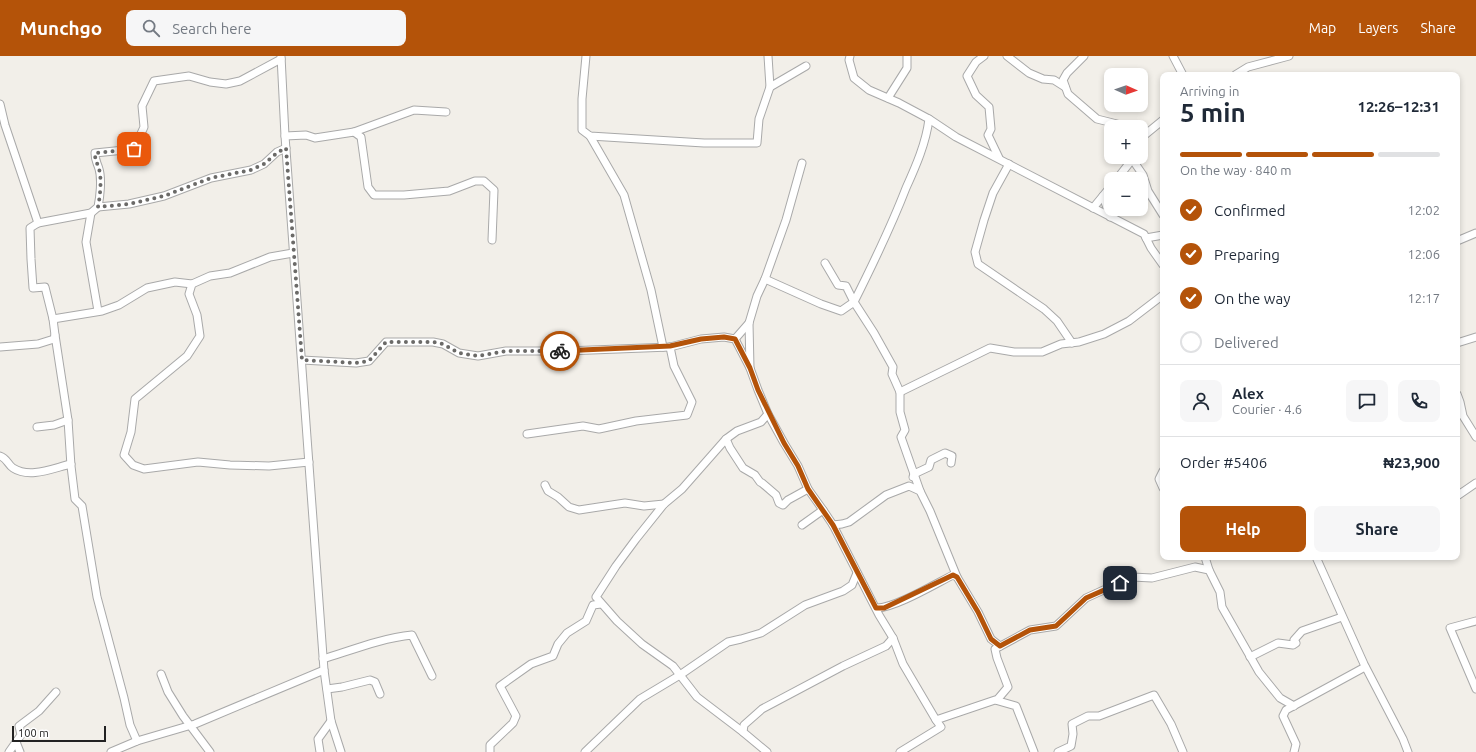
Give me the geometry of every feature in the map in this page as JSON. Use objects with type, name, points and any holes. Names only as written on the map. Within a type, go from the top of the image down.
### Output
[{"type":"street","points":[[526,434],[584,426],[599,429],[636,421],[687,415],[692,402],[666,347],[624,196],[590,136],[582,130],[582,99],[586,56]]},
{"type":"street","points":[[590,136],[704,144],[757,143],[759,119],[770,87],[768,56]]},
{"type":"street","points":[[850,56],[849,60],[854,78],[869,90],[929,119],[956,136],[1144,234],[1151,248],[1160,260]]},
{"type":"street","points":[[888,98],[907,68],[907,56]]},
{"type":"street","points":[[984,56],[976,62],[968,76],[976,96],[989,107],[991,129],[988,136],[999,158]]},
{"type":"street","points":[[1007,56],[1029,73],[1043,79],[1054,80],[1065,87]]},
{"type":"street","points":[[1084,56],[1067,73],[1063,80],[1065,87],[1068,94],[1097,119],[1104,121]]},
{"type":"street","points":[[1173,56],[1181,72]]},
{"type":"street","points":[[1240,72],[1248,67],[1289,56]]},
{"type":"street","points":[[98,207],[100,196],[99,169],[95,162],[95,153],[134,149],[144,127],[142,106],[154,81],[189,76],[210,82],[226,84],[240,81],[281,57],[293,253],[323,659],[331,721],[341,752]]},
{"type":"street","points":[[770,87],[806,66]]},
{"type":"street","points":[[0,104],[5,125],[38,223]]},
{"type":"street","points":[[285,136],[306,135],[315,138],[354,132],[414,110],[446,112]]},
{"type":"street","points":[[765,279],[820,304],[841,311],[854,302],[894,218],[921,153],[928,130],[929,119]]},
{"type":"street","points":[[1148,132],[1160,122]]},
{"type":"street","points":[[354,132],[361,137],[368,187],[374,194],[404,195],[448,191],[475,181],[484,181],[494,190],[492,240]]},
{"type":"street","points":[[137,741],[130,725],[97,597],[82,506],[75,499],[68,420],[53,319],[45,287],[33,288],[30,228],[38,223],[91,213],[98,207],[129,204],[164,196],[211,178],[251,170],[264,164],[278,152],[286,148]]},
{"type":"street","points":[[750,368],[749,323],[757,296],[765,279],[786,220],[802,163]]},
{"type":"street","points":[[1009,164],[993,193],[984,220],[975,252],[978,264],[1044,310],[1056,321],[1072,343]]},
{"type":"street","points":[[1122,172],[1128,164]]},
{"type":"street","points":[[1136,164],[1143,176],[1148,191],[1160,210]]},
{"type":"street","points":[[1093,208],[1103,196]]},
{"type":"street","points":[[1103,196],[1110,217]]},
{"type":"street","points":[[91,213],[86,242],[98,311]]},
{"type":"street","points":[[1460,240],[1476,233]]},
{"type":"street","points":[[1146,238],[1160,236]]},
{"type":"street","points":[[53,319],[98,311],[119,305],[147,288],[175,282],[192,284],[210,276],[230,273],[270,257],[293,253]]},
{"type":"street","points":[[826,263],[838,285],[846,286],[893,368],[892,374],[900,392],[900,412],[905,430],[901,437],[920,490],[957,577],[978,612],[991,639],[1000,646]]},
{"type":"street","points":[[192,284],[189,294],[197,316],[200,336],[187,356],[135,399],[131,432],[124,455],[133,465],[144,469],[198,462],[230,466],[269,466],[309,462]]},
{"type":"street","points":[[900,392],[990,348],[1014,352],[1042,352],[1061,344],[1072,343],[1104,334],[1129,321],[1160,297]]},
{"type":"street","points":[[735,339],[749,323]]},
{"type":"street","points":[[0,347],[38,344],[54,339],[55,335]]},
{"type":"street","points":[[302,360],[356,363],[369,361],[386,342],[403,341],[433,342],[443,344],[459,353],[478,356],[506,351],[566,351],[666,347],[701,339],[724,337],[735,339]]},
{"type":"street","points":[[1460,342],[1476,337]]},
{"type":"street","points":[[735,339],[750,368],[768,414],[798,466],[808,489],[833,525],[857,573],[893,638],[903,664],[941,727],[900,752]]},
{"type":"street","points":[[1460,412],[1476,437]]},
{"type":"street","points":[[767,752],[698,697],[673,666],[642,644],[601,604],[596,597],[636,539],[664,504],[682,489],[726,439],[737,431],[761,422],[768,414]]},
{"type":"street","points":[[37,427],[54,425],[68,420]]},
{"type":"street","points":[[726,439],[743,468],[755,475],[760,482],[776,495],[779,503],[783,505],[788,500],[808,489]]},
{"type":"street","points":[[909,486],[914,474],[929,467],[931,460],[945,453],[952,456],[951,463]]},
{"type":"street","points":[[0,456],[7,460],[11,467],[21,473],[34,473],[71,464]]},
{"type":"street","points":[[1460,494],[1476,483]]},
{"type":"street","points":[[545,485],[548,491],[558,497],[568,507],[579,510],[625,503],[644,506],[664,504]]},
{"type":"street","points":[[833,525],[849,522],[886,495],[909,486],[920,490]]},
{"type":"street","points":[[802,525],[823,510]]},
{"type":"street","points":[[1206,560],[1209,570],[1220,592],[1222,607],[1259,672],[1280,698],[1294,706]]},
{"type":"street","points":[[1317,560],[1365,667],[1408,752]]},
{"type":"street","points":[[997,700],[1008,687],[995,649],[1030,630],[1056,626],[1086,598],[1132,578],[1152,578],[1196,567],[1209,570]]},
{"type":"street","points":[[585,752],[640,699],[680,675],[728,642],[761,633],[805,605],[844,591],[852,585],[857,573]]},
{"type":"street","points":[[876,608],[884,608],[953,575],[957,577]]},
{"type":"street","points":[[490,752],[490,745],[513,723],[516,716],[500,686],[531,664],[552,656],[558,644],[567,633],[586,622],[593,605],[601,604]]},
{"type":"street","points":[[1250,657],[1278,643],[1293,645],[1296,643],[1294,640],[1302,631],[1342,617]]},
{"type":"street","points":[[1476,621],[1450,628],[1476,689]]},
{"type":"street","points":[[323,659],[362,646],[401,636],[412,636],[432,676]]},
{"type":"street","points":[[743,732],[744,725],[762,709],[843,666],[886,646],[893,638]]},
{"type":"street","points":[[1301,752],[1295,748],[1283,716],[1286,710],[1365,667]]},
{"type":"street","points":[[111,752],[137,741],[190,725],[324,670]]},
{"type":"street","points":[[161,674],[168,692],[210,752]]},
{"type":"street","points":[[327,689],[370,680],[375,682],[380,694]]},
{"type":"street","points":[[9,752],[21,735],[19,726],[40,711],[56,692]]},
{"type":"street","points":[[1058,752],[1071,746],[1073,734],[1072,724],[1088,716],[1099,716],[1154,695],[1171,724],[1183,752]]},
{"type":"street","points":[[936,720],[994,700],[1016,706],[1034,752]]},
{"type":"street","points":[[320,752],[318,739],[331,721]]},
{"type":"street","points":[[16,742],[20,752]]},
{"type":"street","points":[[126,752],[128,745]]},
{"type":"way so far","points":[[134,149],[95,153],[95,162],[99,169],[100,196],[98,207],[129,204],[164,196],[211,178],[251,170],[264,164],[278,152],[286,148],[302,360],[356,363],[369,361],[386,342],[403,341],[433,342],[443,344],[459,353],[478,356],[506,351],[560,351]]},
{"type":"route","points":[[560,351],[670,346],[701,339],[724,337],[735,339],[750,368],[768,414],[798,466],[808,489],[833,525],[876,608],[884,608],[953,575],[957,577],[978,612],[991,639],[1000,646],[1030,630],[1056,626],[1086,598],[1120,583]]}]
